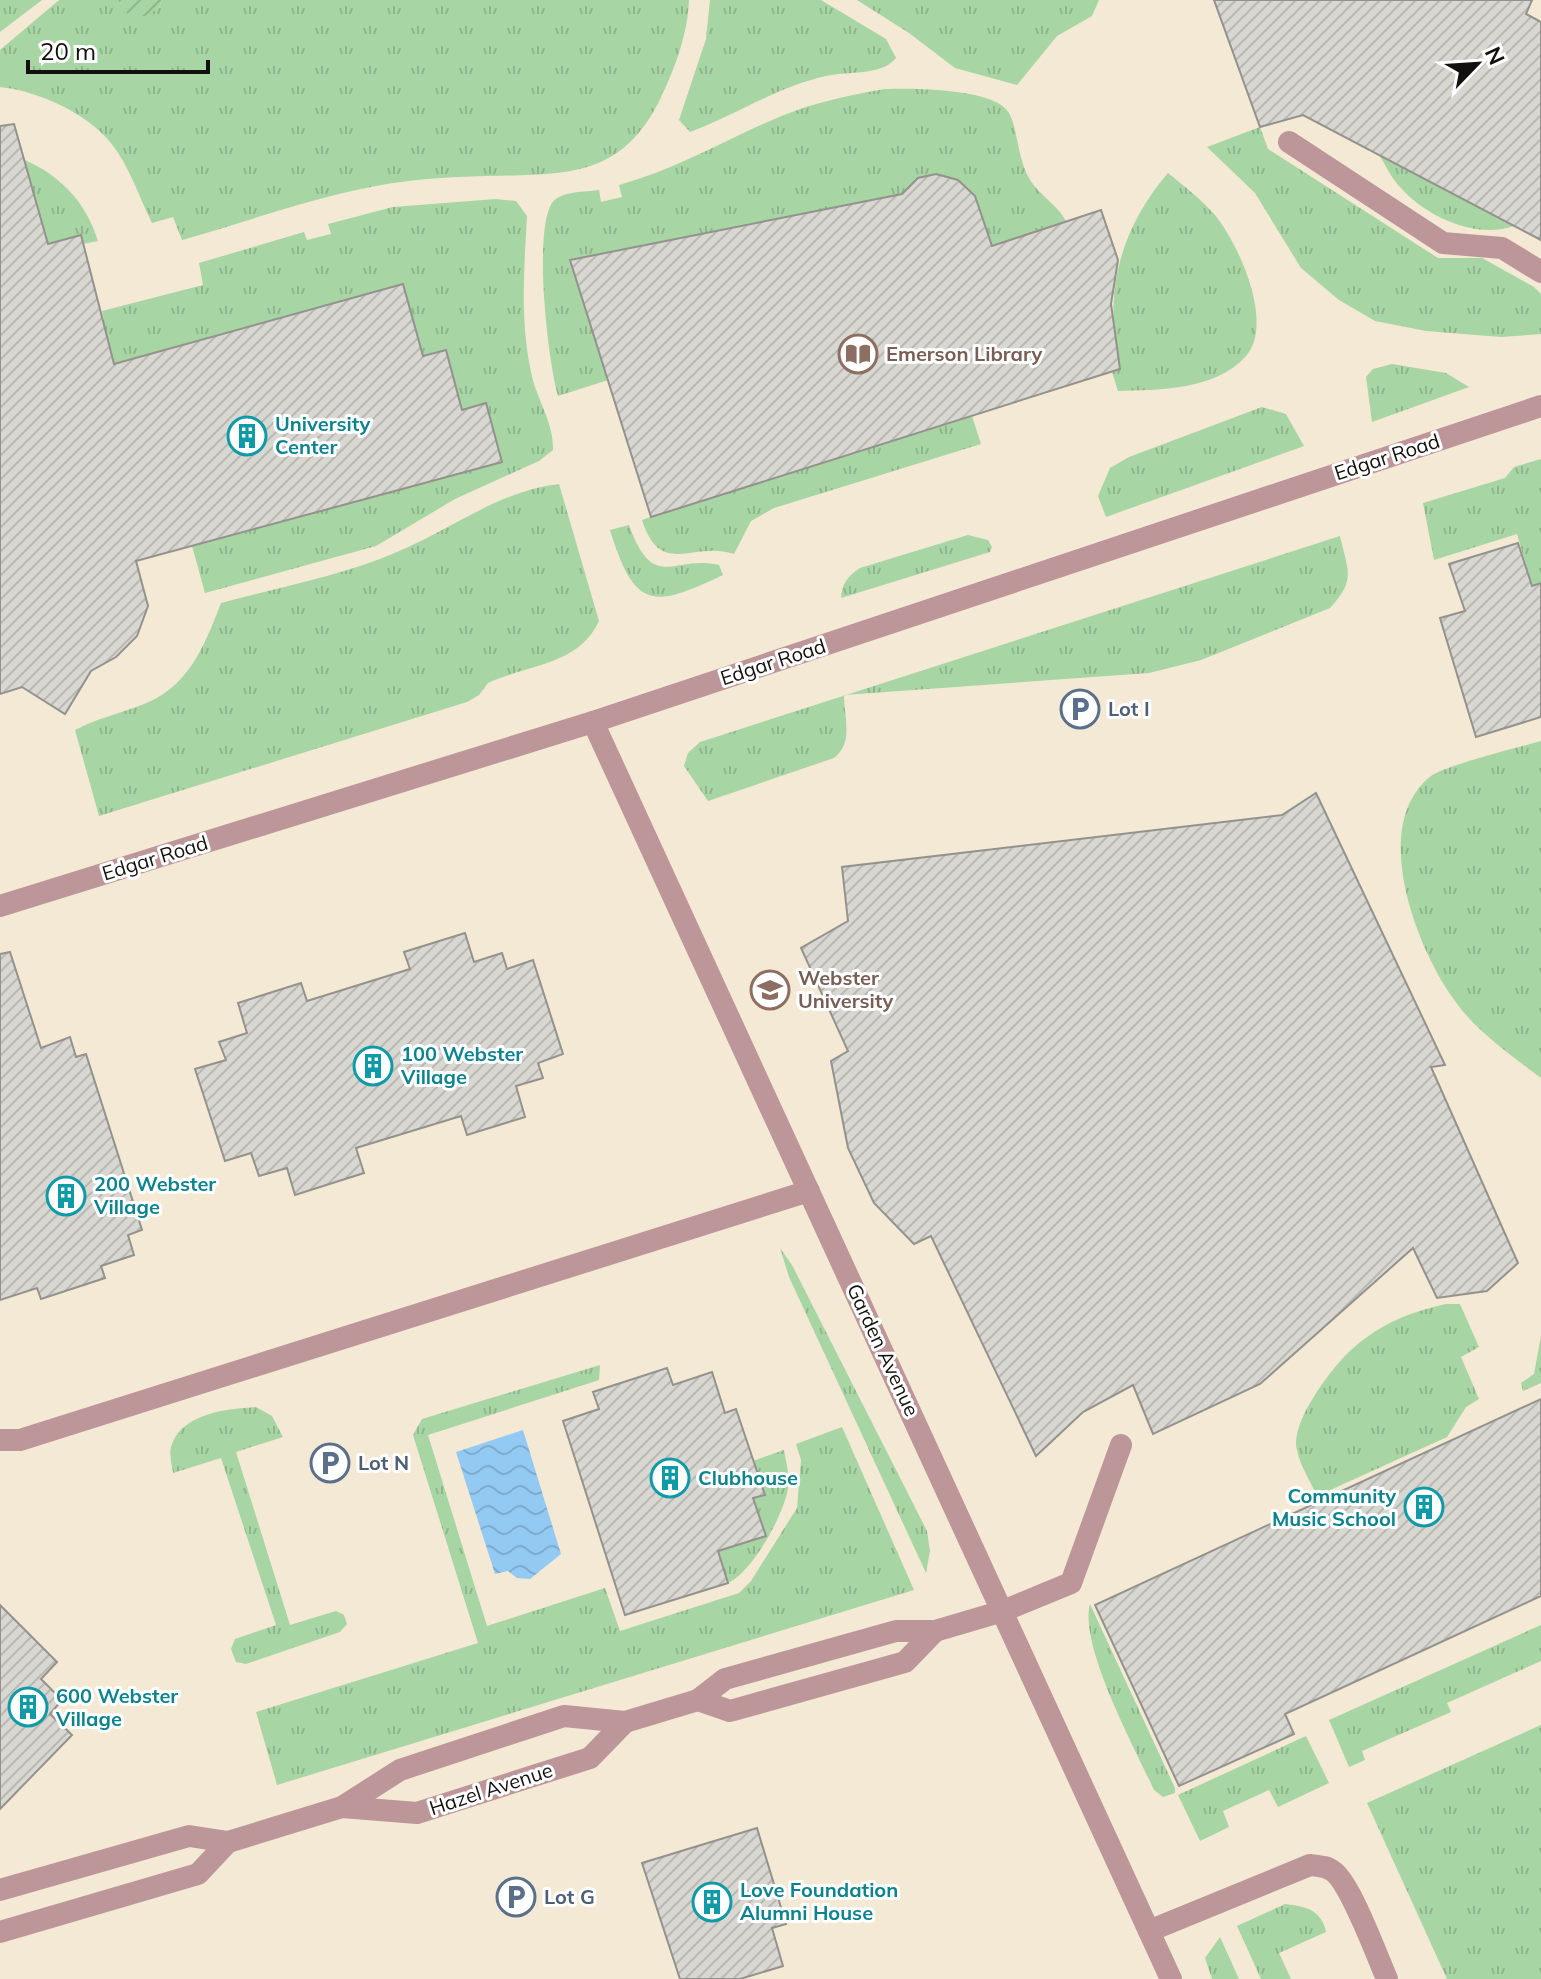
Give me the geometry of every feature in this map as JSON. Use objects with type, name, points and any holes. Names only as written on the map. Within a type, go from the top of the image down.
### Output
[{"type":"street","points":[[1289,142],[1443,243],[1502,248],[1541,272]]},
{"type":"street","name":"Edgar Road","points":[[0,906],[593,722],[1541,406]]},
{"type":"street","name":"Garden Avenue","points":[[593,722],[1171,1979]]},
{"type":"street","points":[[0,1440],[20,1440],[809,1191]]},
{"type":"street","name":"Hazel Avenue","points":[[0,1890],[189,1836],[228,1842],[342,1807],[400,1770],[564,1716],[625,1722],[698,1700],[725,1679],[896,1631],[935,1631],[1003,1611],[1071,1583],[1121,1445]]},
{"type":"street","name":"Hazel Avenue","points":[[698,1700],[730,1711],[905,1662],[935,1631]]},
{"type":"street","name":"Hazel Avenue","points":[[342,1807],[417,1813],[590,1758],[625,1722]]},
{"type":"street","name":"Hazel Avenue","points":[[0,1932],[198,1874],[228,1842]]},
{"type":"street","points":[[1149,1931],[1310,1865],[1324,1867],[1336,1873],[1346,1887],[1387,1979]]},
{"type":"shaded area","name":"Webster University","points":[[0,0],[1541,0],[1541,1979],[0,1979]]},
{"type":"green space","points":[[0,0],[42,0],[0,32]]},
{"type":"green space","points":[[59,0],[118,0],[130,16],[159,8],[162,0],[689,0],[680,48],[663,93],[648,121],[630,142],[611,157],[567,172],[430,179],[376,186],[182,240],[173,217],[152,223],[123,161],[101,132],[61,105],[30,93],[0,87],[0,50]]},
{"type":"green space","points":[[118,0],[162,0],[159,8],[146,16],[129,16]]},
{"type":"green space","points":[[710,0],[821,0],[886,39],[896,58],[882,68],[826,76],[790,87],[690,132],[679,120],[706,39]]},
{"type":"green space","points":[[857,0],[1099,0],[1092,16],[1057,36],[1017,85],[955,68],[909,33]]},
{"type":"green space","points":[[885,89],[952,91],[1001,105],[1012,120],[1029,178],[1062,215],[1069,230],[981,258],[975,196],[958,180],[936,174],[918,178],[902,194],[570,260],[608,380],[558,396],[550,355],[543,268],[546,218],[556,199],[599,190],[601,202],[622,197],[619,185],[682,162],[784,115],[833,99]]},
{"type":"green space","points":[[1260,127],[1268,149],[1438,258],[1482,258],[1534,287],[1541,294],[1541,334],[1501,337],[1426,331],[1375,321],[1339,300],[1301,268],[1255,193],[1207,147]]},
{"type":"green space","points":[[4,152],[36,165],[63,184],[83,209],[98,241],[83,244],[81,235],[48,244],[32,185],[0,194]]},
{"type":"green space","points":[[1379,155],[1514,226],[1484,230],[1452,223],[1437,216],[1400,187]]},
{"type":"green space","points":[[1168,173],[1209,208],[1233,243],[1250,283],[1255,304],[1257,324],[1254,342],[1246,356],[1234,367],[1203,382],[1118,391],[1112,372],[1120,368],[1113,315],[1119,264],[1137,217]]},
{"type":"green space","points":[[496,199],[516,201],[527,216],[525,333],[531,372],[551,430],[553,450],[539,461],[455,499],[376,546],[205,593],[192,546],[501,461],[486,404],[462,410],[446,350],[423,356],[403,285],[84,372],[73,328],[104,320],[102,311],[203,285],[199,263],[304,232],[307,240],[331,234],[328,224],[393,207]]},
{"type":"green space","points":[[1392,364],[1446,373],[1469,387],[1372,422],[1366,377],[1373,369]]},
{"type":"green space","points":[[1262,407],[1286,414],[1304,446],[1106,517],[1098,496],[1110,468],[1129,457]]},
{"type":"green space","points":[[972,416],[981,444],[774,508],[751,521],[734,554],[719,551],[669,553],[650,538],[642,520],[653,516]]},
{"type":"green space","points":[[1541,459],[1541,583],[1532,586],[1517,534],[1434,560],[1423,503],[1505,478],[1514,467]]},
{"type":"green space","points":[[559,484],[599,621],[590,636],[578,647],[551,662],[488,683],[479,695],[467,702],[99,816],[75,730],[139,706],[170,689],[182,678],[201,650],[221,603],[376,560],[516,494]]},
{"type":"green space","points":[[629,525],[638,546],[647,559],[656,565],[719,565],[723,575],[663,597],[638,589],[628,576],[610,530]]},
{"type":"green space","points":[[968,535],[988,540],[992,547],[990,552],[841,598],[846,580],[860,568]]},
{"type":"green space","points":[[1340,536],[1348,575],[1344,590],[1330,608],[1201,660],[1149,673],[847,695]]},
{"type":"green space","points":[[844,696],[846,737],[834,758],[708,801],[684,766],[688,753],[700,742]]},
{"type":"green space","points":[[1541,741],[1541,1078],[1473,1023],[1440,979],[1414,920],[1405,888],[1401,855],[1403,825],[1412,798],[1431,776],[1466,762]]},
{"type":"green space","points":[[780,1248],[792,1265],[927,1531],[930,1551],[926,1573],[789,1277]]},
{"type":"green space","points":[[1446,1304],[1460,1304],[1479,1347],[1461,1357],[1479,1399],[1466,1407],[1447,1437],[1317,1496],[1301,1462],[1296,1438],[1304,1413],[1323,1383],[1351,1350],[1383,1326]]},
{"type":"green space","points":[[1541,1336],[1541,1383],[1523,1391],[1521,1383],[1534,1374]]},
{"type":"green space","points":[[600,1365],[599,1380],[428,1435],[487,1626],[605,1588],[620,1631],[739,1593],[751,1581],[797,1508],[801,1460],[796,1444],[842,1427],[914,1590],[277,1785],[256,1712],[478,1643],[413,1435],[422,1419]]},
{"type":"green space","points":[[256,1407],[272,1416],[283,1437],[236,1452],[290,1625],[336,1611],[344,1615],[347,1624],[340,1632],[246,1664],[236,1662],[231,1649],[235,1639],[276,1625],[221,1458],[173,1473],[170,1453],[176,1436],[195,1420],[232,1409]]},
{"type":"green space","points":[[784,1450],[788,1483],[780,1513],[766,1542],[747,1567],[728,1583],[718,1551],[766,1535],[753,1498],[764,1495],[753,1461]]},
{"type":"green space","points":[[1090,1604],[1175,1793],[1163,1797],[1154,1790],[1122,1724],[1093,1645]]},
{"type":"green space","points":[[1541,1625],[1541,1661],[1447,1703],[1451,1712],[1362,1751],[1365,1760],[1349,1767],[1329,1720]]},
{"type":"green space","points":[[1541,1725],[1541,1979],[1447,1979],[1367,1803]]},
{"type":"green space","points":[[1306,1736],[1329,1783],[1278,1807],[1269,1790],[1223,1811],[1229,1827],[1200,1841],[1178,1795]]},
{"type":"green space","points":[[1285,1904],[1312,1910],[1321,1919],[1326,1932],[1279,1953],[1291,1979],[1261,1979],[1237,1926]]},
{"type":"green space","points":[[1220,1937],[1239,1979],[1212,1979],[1205,1958]]},
{"type":"water","points":[[523,1430],[561,1554],[530,1579],[517,1578],[508,1571],[495,1574],[456,1452]]},
{"type":"building","points":[[1214,0],[1532,0],[1526,14],[1541,22],[1541,240],[1303,115],[1260,127]]},
{"type":"building","name":"University Center","points":[[14,124],[48,244],[81,235],[114,364],[403,284],[423,356],[446,350],[462,410],[486,403],[502,462],[136,561],[148,606],[137,636],[116,657],[91,671],[65,714],[22,687],[0,694],[0,126]]},
{"type":"building","name":"Emerson Library","points":[[936,174],[958,180],[975,196],[992,246],[1101,210],[1118,260],[1111,304],[1120,369],[651,517],[570,260],[902,194],[918,178]]},
{"type":"building","points":[[1518,543],[1532,586],[1541,583],[1541,717],[1476,737],[1440,618],[1465,611],[1449,564]]},
{"type":"building","points":[[1316,793],[1445,1065],[1431,1067],[1518,1263],[1487,1291],[1437,1298],[1413,1248],[1260,1384],[1153,1434],[1133,1385],[1083,1412],[1036,1456],[931,1236],[914,1244],[874,1203],[848,1148],[831,1061],[848,1051],[801,948],[848,921],[842,867],[1282,815]]},
{"type":"building","name":"100 Webster Village","points":[[465,933],[474,962],[502,953],[507,969],[533,960],[563,1054],[538,1063],[543,1078],[516,1086],[525,1117],[467,1135],[461,1116],[356,1148],[364,1173],[295,1195],[287,1168],[259,1176],[251,1153],[225,1161],[195,1069],[226,1060],[219,1042],[247,1033],[238,1003],[301,983],[307,1001],[410,969],[404,952]]},
{"type":"building","name":"200 Webster Village","points":[[10,952],[41,1048],[70,1037],[76,1057],[86,1054],[142,1230],[128,1235],[134,1255],[101,1266],[105,1278],[41,1299],[37,1288],[0,1300],[0,954]]},
{"type":"building","name":"Clubhouse","points":[[667,1368],[673,1385],[712,1372],[725,1413],[736,1409],[765,1495],[753,1498],[766,1536],[718,1551],[728,1583],[625,1615],[563,1421],[599,1409],[593,1392]]},
{"type":"building","name":"Community Music School","points":[[1541,1399],[1541,1596],[1285,1714],[1294,1734],[1179,1786],[1095,1605]]},
{"type":"building","name":"600 Webster Village","points":[[0,1605],[57,1662],[41,1679],[62,1700],[50,1714],[72,1735],[0,1809]]},
{"type":"building","name":"Love Foundation Alumni House","points":[[757,1828],[786,1924],[772,1928],[783,1966],[740,1979],[680,1979],[642,1863]]},
{"type":"place","name":"Emerson Library","points":[[858,354]]},
{"type":"place","name":"University Center","points":[[247,436]]},
{"type":"place","name":"Lot I","points":[[1080,709]]},
{"type":"place","name":"Webster University","points":[[770,990]]},
{"type":"place","name":"100 Webster Village","points":[[373,1066]]},
{"type":"place","name":"200 Webster Village","points":[[66,1196]]},
{"type":"place","name":"Lot N","points":[[330,1463]]},
{"type":"place","name":"Clubhouse","points":[[670,1478]]},
{"type":"place","name":"Community Music School","points":[[1424,1507]]},
{"type":"place","name":"600 Webster Village","points":[[28,1707]]},
{"type":"place","name":"Lot G","points":[[516,1897]]},
{"type":"place","name":"Love Foundation Alumni House","points":[[712,1902]]}]
